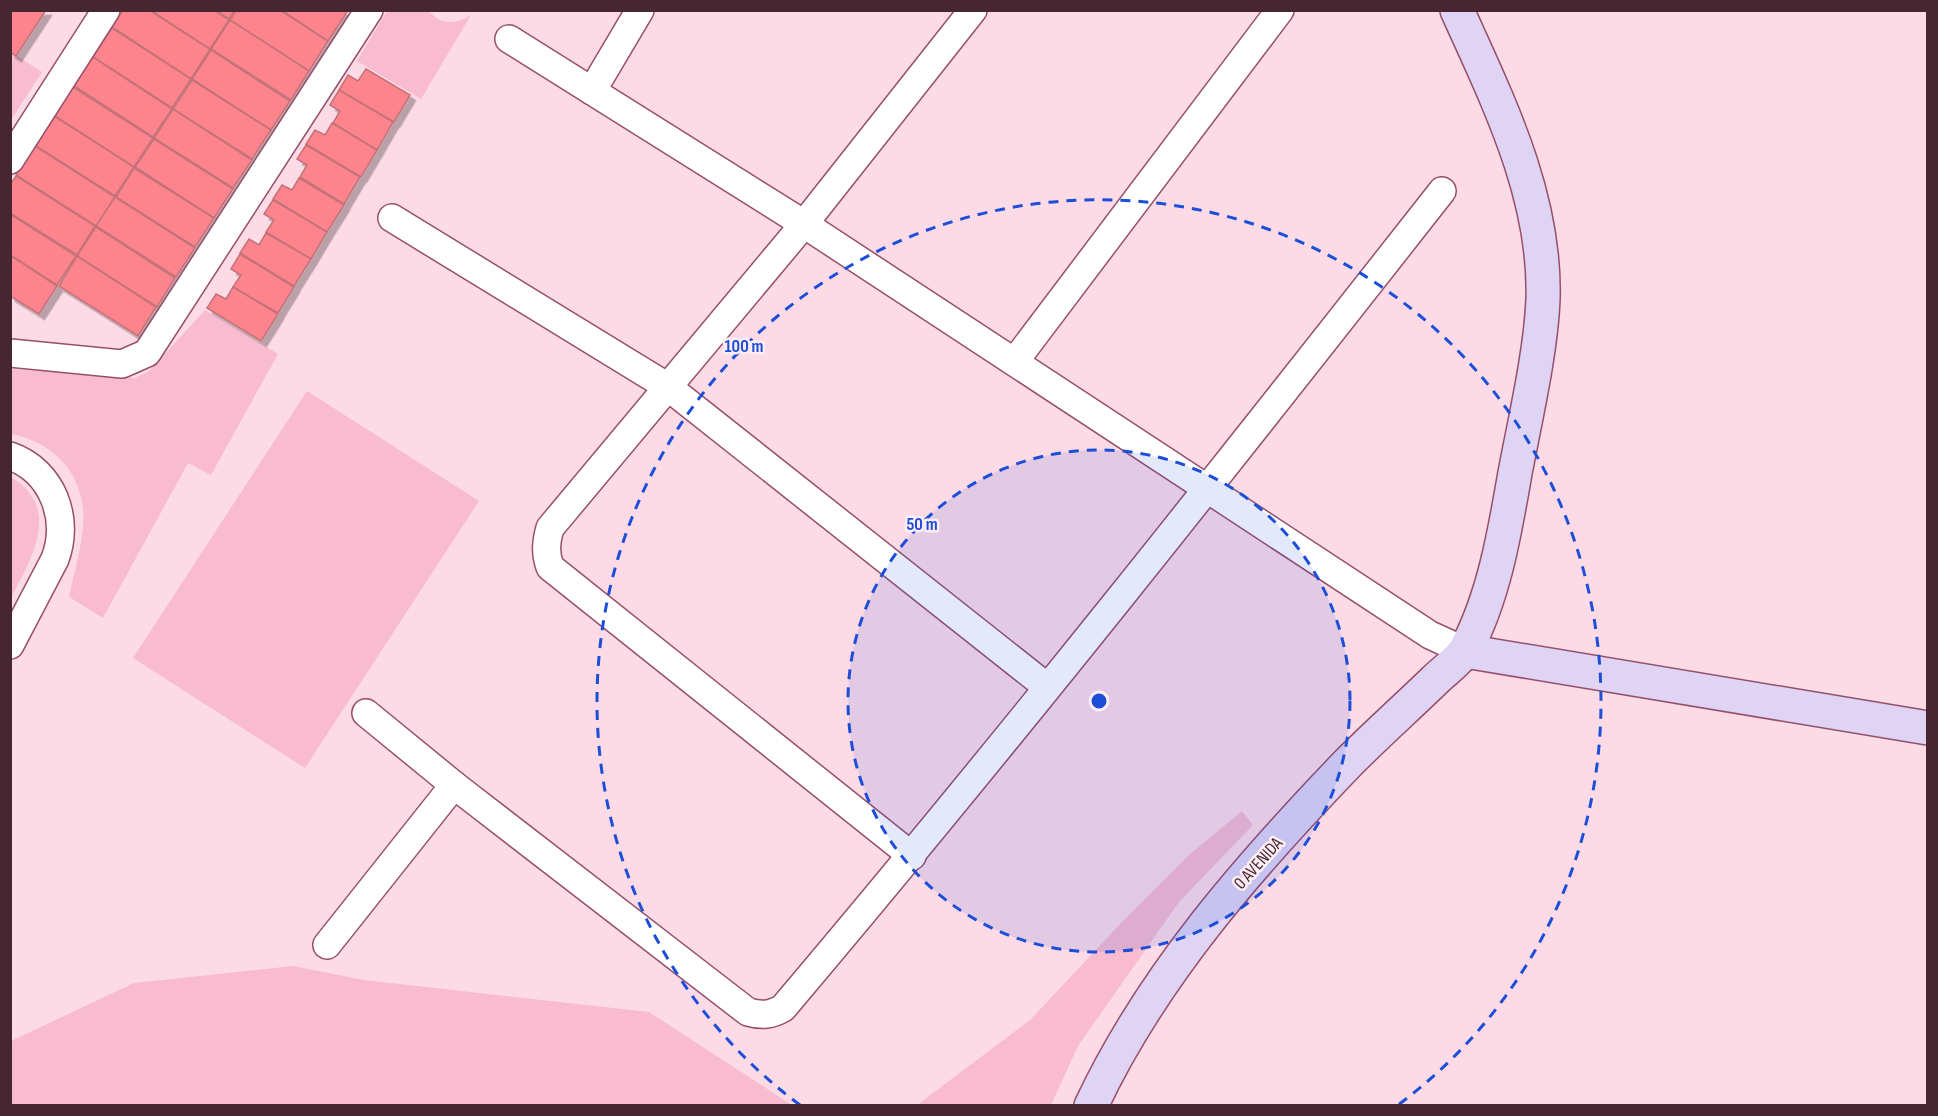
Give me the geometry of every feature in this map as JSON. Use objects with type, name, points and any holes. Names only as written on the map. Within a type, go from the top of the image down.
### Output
[{"type":"main road","points":[[1457,10],[1488,75],[1528,189],[1541,250],[1543,300],[1505,529],[1488,594],[1465,651],[1928,728]]},
{"type":"main road","name":"0 AVENIDA","points":[[1091,1106],[1147,1003],[1220,906],[1348,764],[1465,651]]},
{"type":"street","points":[[10,160],[106,10]]},
{"type":"street","points":[[10,353],[122,364],[147,353],[369,10]]},
{"type":"street","points":[[592,91],[640,10]]},
{"type":"street","points":[[912,856],[550,567],[546,551],[550,528],[804,224],[973,10]]},
{"type":"street","points":[[1015,361],[1280,10]]},
{"type":"street","points":[[508,39],[804,224],[1430,635],[1465,651]]},
{"type":"street","points":[[366,713],[454,785],[748,1012],[766,1015],[783,1008],[912,856],[1208,488],[1442,191]]},
{"type":"street","points":[[392,218],[668,387],[1047,687]]},
{"type":"street","points":[[10,456],[26,464],[46,482],[58,506],[61,533],[60,546],[50,572],[10,645]]},
{"type":"street","points":[[327,945],[454,785]]},
{"type":"shaded area","points":[[387,11],[429,11],[438,19],[449,22],[460,21],[471,15],[421,99],[357,61]]},
{"type":"shaded area","points":[[11,52],[42,72],[11,120]]},
{"type":"shaded area","points":[[205,310],[278,354],[211,475],[188,463],[103,618],[69,597],[83,530],[80,494],[75,481],[60,459],[38,443],[11,434],[11,369],[135,378],[149,371]]},
{"type":"shaded area","points":[[307,391],[479,501],[305,768],[133,658]]},
{"type":"shaded area","points":[[11,477],[27,490],[36,504],[39,519],[34,551],[11,598]]},
{"type":"shaded area","points":[[1242,811],[1253,825],[1179,902],[1078,1046],[1051,1105],[917,1105],[1030,1020],[1190,854]]},
{"type":"shaded area","points":[[293,966],[364,980],[649,1012],[792,1105],[11,1105],[11,1041],[134,983]]},
{"type":"building","points":[[10,10],[46,10],[16,56],[10,52]]},
{"type":"building","points":[[123,10],[149,10],[210,49],[191,79],[112,27]]},
{"type":"building","points":[[150,10],[214,10],[229,20],[210,49]]},
{"type":"building","points":[[216,10],[235,10],[229,19]]},
{"type":"building","points":[[236,10],[280,10],[328,41],[309,71],[230,20]]},
{"type":"building","points":[[281,10],[345,10],[347,12],[328,41]]},
{"type":"building","points":[[230,20],[309,71],[291,100],[211,49]]},
{"type":"building","points":[[112,28],[191,79],[172,108],[93,57]]},
{"type":"building","points":[[211,50],[290,101],[271,130],[192,79]]},
{"type":"building","points":[[93,57],[172,109],[153,137],[74,86]]},
{"type":"building","points":[[366,69],[410,95],[394,122],[339,90],[348,75],[358,81]]},
{"type":"building","points":[[192,80],[271,130],[252,159],[173,109]]},
{"type":"building","points":[[73,87],[153,138],[134,167],[55,116]]},
{"type":"building","points":[[339,90],[393,122],[377,150],[333,123],[340,111],[330,105]]},
{"type":"building","points":[[173,109],[252,160],[233,188],[154,138]]},
{"type":"building","points":[[54,116],[134,167],[115,196],[36,146]]},
{"type":"building","points":[[332,123],[377,150],[361,177],[306,144],[315,130],[325,135]]},
{"type":"building","points":[[154,139],[233,189],[214,218],[135,167]]},
{"type":"building","points":[[306,145],[360,177],[344,204],[300,177],[307,165],[297,159]]},
{"type":"building","points":[[35,146],[115,197],[96,226],[16,175]]},
{"type":"building","points":[[134,168],[214,218],[195,247],[116,197]]},
{"type":"building","points":[[16,176],[95,226],[77,255],[10,213],[10,185]]},
{"type":"building","points":[[299,178],[344,205],[327,232],[273,199],[282,185],[292,190]]},
{"type":"building","points":[[115,197],[195,248],[176,277],[96,226]]},
{"type":"building","points":[[273,200],[327,232],[311,259],[266,232],[274,220],[264,214]]},
{"type":"building","points":[[10,214],[76,256],[57,285],[10,255]]},
{"type":"building","points":[[96,227],[175,278],[157,307],[77,256]]},
{"type":"building","points":[[266,233],[311,259],[294,286],[240,253],[249,239],[259,245]]},
{"type":"building","points":[[240,254],[294,287],[278,313],[233,287],[241,275],[231,269]]},
{"type":"building","points":[[10,255],[57,286],[39,314],[10,296]]},
{"type":"building","points":[[77,256],[156,307],[138,336],[59,286]]},
{"type":"building","points":[[233,287],[278,314],[261,341],[207,308],[216,294],[226,299]]}]
